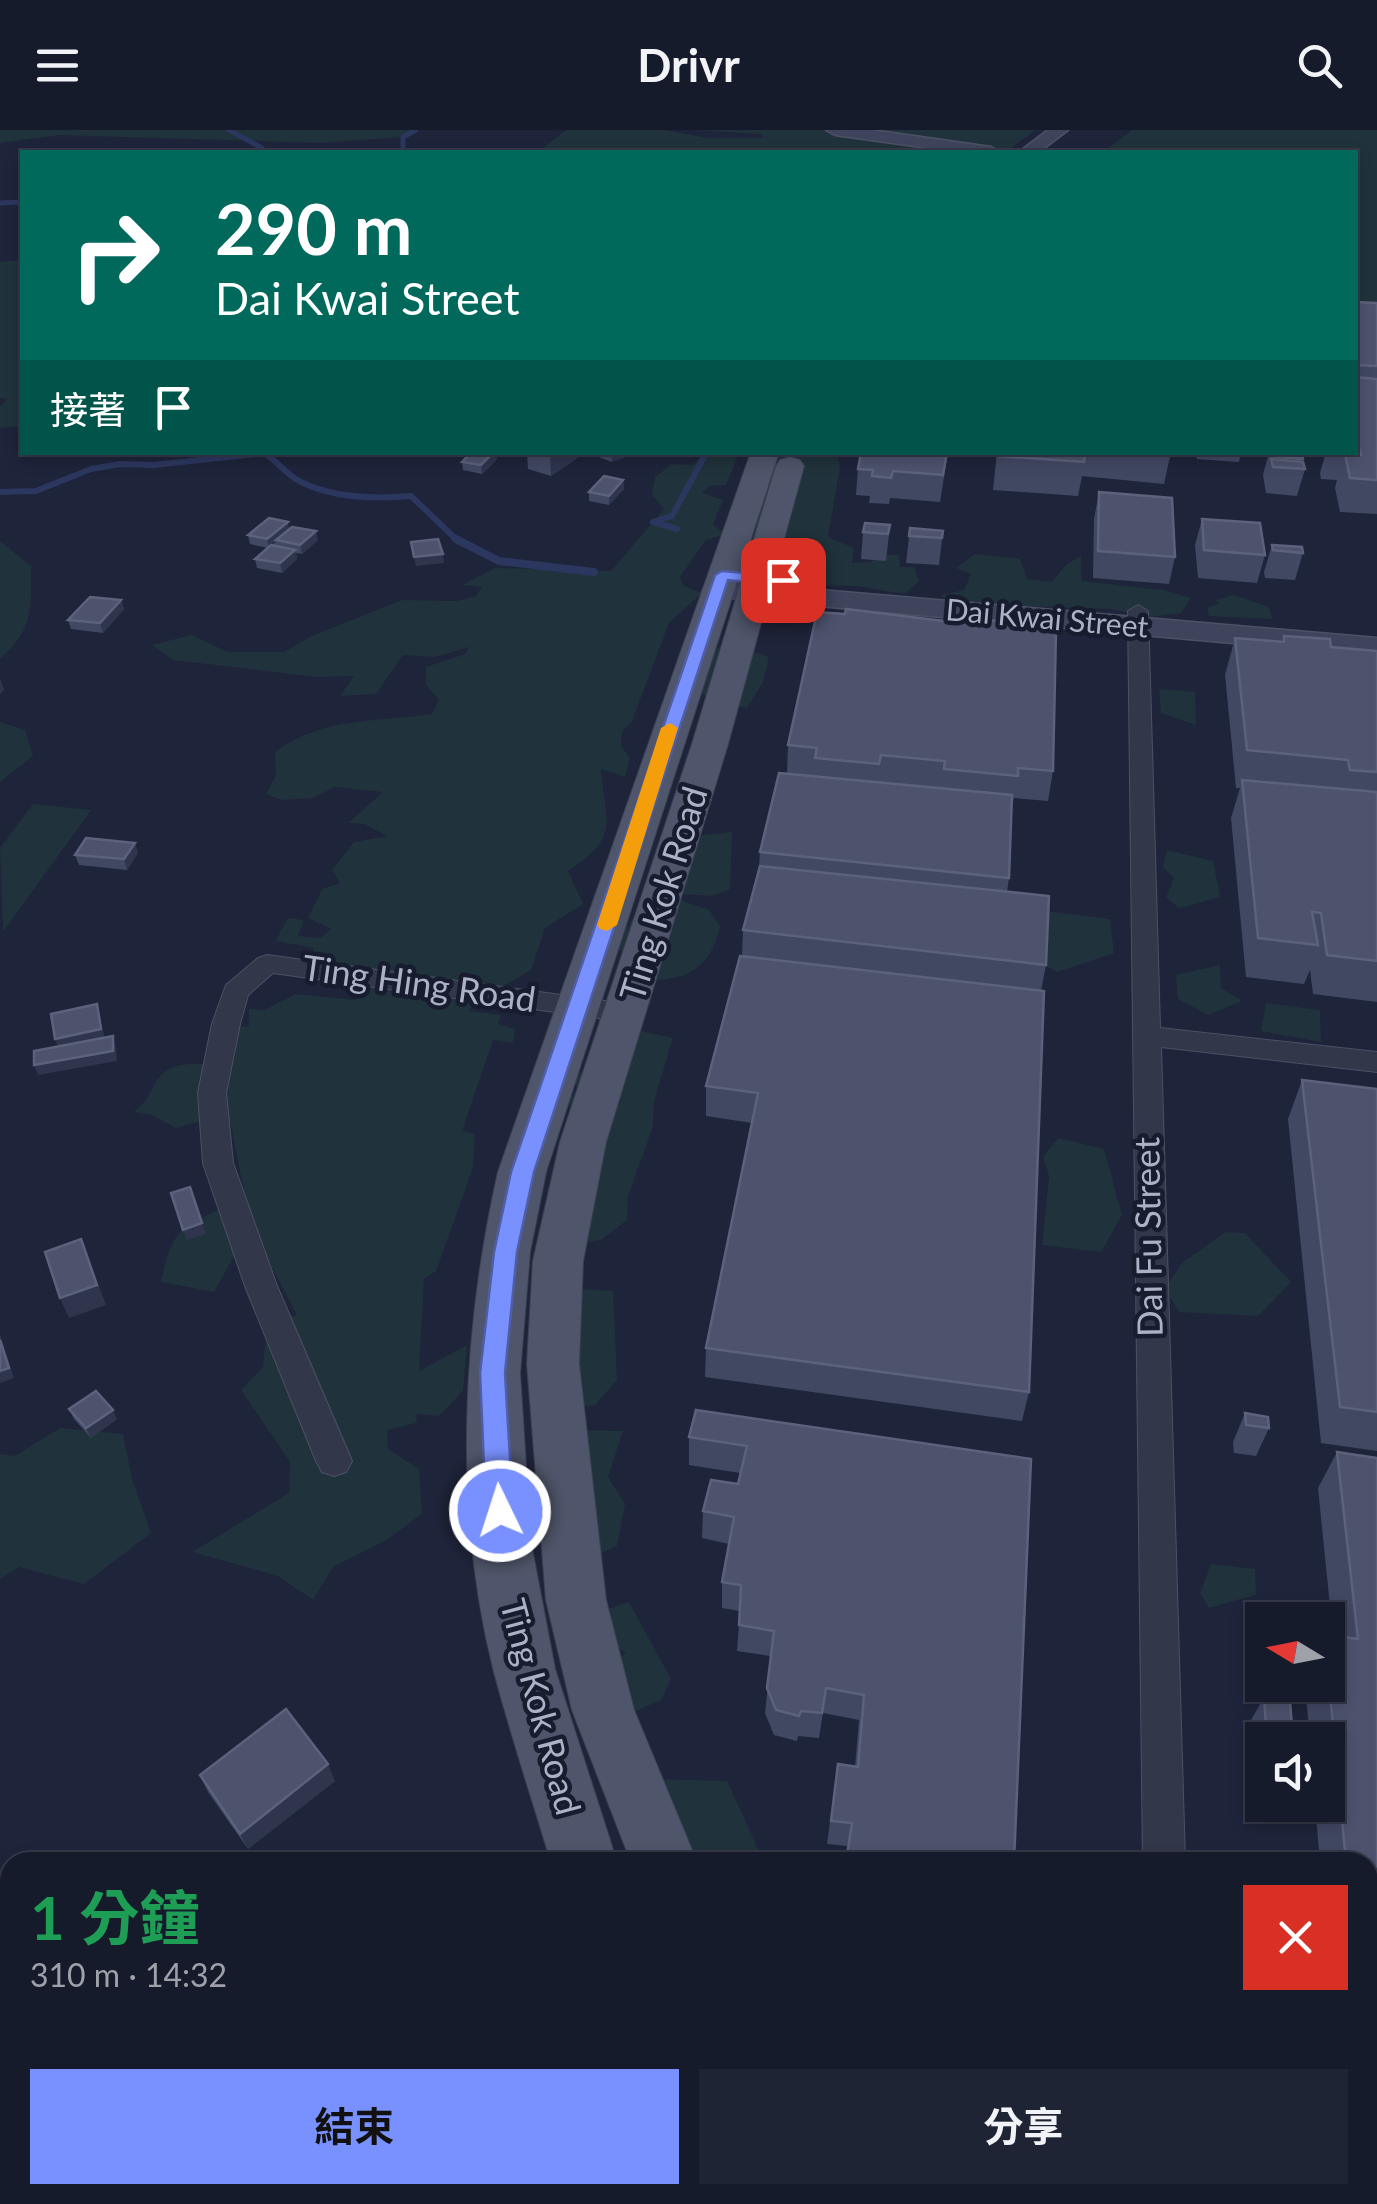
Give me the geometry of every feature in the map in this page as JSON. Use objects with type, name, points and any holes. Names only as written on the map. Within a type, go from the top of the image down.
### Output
[{"type":"main road","name":"Ting Kok Road","points":[[738,584],[764,455]]},
{"type":"main road","name":"Ting Kok Road","points":[[581,1852],[542,1737],[511,1606],[501,1527],[492,1373],[506,1252],[522,1172],[603,1009],[738,584],[793,455]]},
{"type":"main road","name":"Ting Kok Road","points":[[603,1009],[583,1142],[558,1261],[553,1364],[576,1600],[603,1710],[660,1852]]},
{"type":"street","points":[[835,130],[953,150]]},
{"type":"street","points":[[1031,150],[1058,130]]},
{"type":"street","points":[[1056,150],[1078,134]]},
{"type":"street","name":"Dai Kwai Street","points":[[738,584],[1138,619],[1377,647]]},
{"type":"street","name":"Dai Kwai Street","points":[[1138,619],[1377,631]]},
{"type":"street","name":"Dai Fu Street","points":[[1138,619],[1164,1852]]},
{"type":"street","name":"Ting Hing Road","points":[[334,1461],[261,1286],[218,1163],[212,1093],[236,991],[266,964],[603,1009]]},
{"type":"street","points":[[1146,1036],[1377,1062]]},
{"type":"shaded area","points":[[0,130],[416,130],[403,137],[321,143],[59,135],[0,143]]},
{"type":"shaded area","points":[[566,130],[665,130],[708,138],[763,138],[761,134],[695,130],[1036,130],[1011,148],[541,150]]},
{"type":"shaded area","points":[[1132,130],[1377,130],[1377,331],[1358,330],[1358,150],[1106,150]]},
{"type":"shaded area","points":[[20,260],[20,426],[0,428],[0,407],[7,399],[0,398],[0,262]]},
{"type":"shaded area","points":[[703,455],[738,455],[726,485],[709,486],[702,493],[723,500],[713,525],[727,534],[706,540],[680,577],[684,586],[702,593],[669,623],[632,721],[622,732],[621,746],[630,758],[625,777],[601,769],[606,817],[603,839],[568,871],[583,904],[545,928],[531,970],[475,1002],[469,1011],[501,1015],[498,1024],[515,1029],[513,1043],[493,1040],[462,1131],[475,1134],[473,1168],[436,1271],[424,1279],[419,1371],[467,1345],[463,1391],[439,1416],[417,1414],[416,1423],[387,1430],[388,1449],[419,1469],[422,1514],[385,1541],[333,1567],[313,1600],[278,1576],[192,1552],[289,1493],[290,1462],[241,1390],[263,1367],[267,1326],[297,1315],[251,1228],[230,1120],[202,1121],[176,1128],[152,1115],[134,1112],[164,1072],[172,1068],[190,1064],[229,1066],[235,1059],[238,1027],[249,1026],[249,1009],[264,1010],[296,994],[356,1000],[361,986],[310,964],[314,948],[275,941],[288,918],[304,920],[298,936],[320,938],[331,929],[308,918],[322,889],[340,883],[332,870],[354,842],[388,836],[364,824],[348,823],[383,792],[335,787],[313,798],[281,800],[266,794],[276,775],[275,752],[312,732],[331,727],[432,714],[439,700],[426,685],[426,667],[465,654],[469,647],[435,657],[403,655],[376,694],[340,696],[354,676],[316,677],[173,660],[152,645],[191,635],[228,652],[284,652],[312,636],[402,600],[457,601],[476,596],[482,587],[462,585],[495,568],[611,571],[664,509],[652,495],[655,477],[672,464],[693,465]]},
{"type":"shaded area","points":[[770,455],[837,455],[840,467],[828,537],[854,548],[852,563],[871,562],[878,555],[899,555],[900,567],[914,567],[919,581],[906,593],[857,586],[751,582],[745,562],[725,552]]},
{"type":"shaded area","points":[[0,541],[31,566],[31,581],[25,628],[0,659]]},
{"type":"shaded area","points":[[975,554],[1020,559],[1027,579],[1052,582],[1067,564],[1081,556],[1081,581],[1163,590],[1191,598],[1181,613],[1150,617],[1110,609],[953,606],[941,595],[964,590],[971,574],[956,568]]},
{"type":"shaded area","points":[[1234,595],[1269,607],[1272,619],[1209,616],[1207,608],[1220,603],[1215,600]]},
{"type":"shaded area","points":[[728,642],[769,657],[763,682],[747,708],[711,701],[692,685],[710,652]]},
{"type":"shaded area","points":[[1159,689],[1195,692],[1196,725],[1161,713]]},
{"type":"shaded area","points":[[0,722],[25,730],[33,756],[0,782]]},
{"type":"shaded area","points":[[33,804],[91,810],[3,932],[0,848]]},
{"type":"shaded area","points":[[732,832],[730,889],[712,896],[681,894],[689,837]]},
{"type":"shaded area","points":[[1167,850],[1213,861],[1220,897],[1179,908],[1166,897],[1174,878],[1163,867]]},
{"type":"shaded area","points":[[680,900],[709,910],[720,926],[716,940],[695,969],[674,978],[647,980],[635,961],[614,947],[636,914]]},
{"type":"shaded area","points":[[1046,911],[1110,919],[1114,953],[1057,972],[1011,948]]},
{"type":"shaded area","points":[[1220,965],[1221,988],[1242,1001],[1208,1015],[1178,999],[1176,975]]},
{"type":"shaded area","points":[[1266,1003],[1320,1010],[1321,1042],[1261,1031]]},
{"type":"shaded area","points":[[642,1031],[673,1038],[654,1101],[653,1127],[628,1196],[627,1220],[601,1240],[550,1247],[573,1113],[568,1101],[578,1089],[570,1077],[602,1063],[608,1044]]},
{"type":"shaded area","points":[[1058,1138],[1104,1149],[1122,1215],[1101,1252],[1042,1245],[1049,1176],[1043,1157]]},
{"type":"shaded area","points":[[224,1207],[237,1251],[214,1292],[161,1282],[169,1251],[179,1234]]},
{"type":"shaded area","points":[[1226,1232],[1245,1233],[1291,1282],[1258,1316],[1179,1312],[1165,1288],[1183,1262]]},
{"type":"shaded area","points":[[566,1288],[613,1291],[617,1380],[595,1405],[578,1407]]},
{"type":"shaded area","points":[[60,1428],[123,1434],[132,1479],[151,1533],[84,1584],[19,1567],[0,1579],[0,1454],[15,1456]]},
{"type":"shaded area","points":[[580,1430],[623,1431],[608,1477],[625,1504],[617,1546],[589,1559]]},
{"type":"shaded area","points":[[1211,1564],[1255,1569],[1256,1595],[1209,1608],[1200,1593]]},
{"type":"shaded area","points":[[629,1602],[671,1679],[661,1700],[625,1716],[586,1678],[626,1653],[604,1639],[605,1610]]},
{"type":"shaded area","points":[[656,1779],[727,1781],[759,1852],[648,1852],[634,1821]]},
{"type":"building","points":[[1358,302],[1377,303],[1377,366],[1358,365]]},
{"type":"building","points":[[1358,377],[1377,379],[1377,480],[1350,478],[1345,455],[1361,455]]},
{"type":"building","points":[[469,455],[491,455],[481,465],[462,462]]},
{"type":"building","points":[[860,455],[946,455],[943,475],[893,471],[891,478],[872,476],[873,470],[858,469]]},
{"type":"building","points":[[998,455],[1085,455],[1084,462]]},
{"type":"building","points":[[1302,455],[1303,459],[1271,456]]},
{"type":"building","points":[[1271,459],[1303,462],[1305,469],[1273,467]]},
{"type":"building","points":[[604,476],[623,480],[609,496],[589,492]]},
{"type":"building","points":[[1099,492],[1172,498],[1175,557],[1098,551]]},
{"type":"building","points":[[269,518],[288,522],[267,539],[248,535]]},
{"type":"building","points":[[1202,519],[1260,523],[1265,555],[1204,550]]},
{"type":"building","points":[[865,523],[890,525],[888,534],[863,532]]},
{"type":"building","points":[[292,527],[316,531],[300,545],[276,540]]},
{"type":"building","points":[[910,528],[943,531],[942,538],[909,536]]},
{"type":"building","points":[[438,539],[443,554],[414,557],[411,542]]},
{"type":"building","points":[[271,545],[295,550],[280,563],[255,559]]},
{"type":"building","points":[[1272,545],[1302,547],[1303,553],[1273,550]]},
{"type":"building","points":[[90,597],[121,600],[100,623],[68,620]]},
{"type":"building","points":[[846,609],[961,623],[962,618],[1024,623],[1025,629],[1056,631],[1053,771],[1018,768],[1018,776],[944,769],[945,761],[881,755],[879,764],[815,758],[817,748],[788,745],[817,612],[845,614]]},
{"type":"building","points":[[1284,636],[1330,639],[1331,647],[1377,651],[1377,772],[1350,770],[1348,760],[1247,750],[1235,638],[1284,642]]},
{"type":"building","points":[[779,773],[1012,795],[1009,878],[760,852]]},
{"type":"building","points":[[1242,780],[1377,792],[1377,961],[1327,955],[1321,913],[1312,912],[1318,945],[1258,938]]},
{"type":"building","points":[[86,838],[135,843],[124,859],[75,855]]},
{"type":"building","points":[[760,866],[1049,896],[1046,965],[743,930]]},
{"type":"building","points":[[740,956],[1044,991],[1029,1392],[706,1348],[758,1093],[706,1086]]},
{"type":"building","points":[[97,1004],[101,1029],[55,1039],[51,1014]]},
{"type":"building","points":[[113,1036],[113,1051],[34,1065],[34,1051]]},
{"type":"building","points":[[1302,1080],[1377,1089],[1377,1412],[1340,1407]]},
{"type":"building","points":[[190,1187],[202,1223],[183,1230],[171,1193]]},
{"type":"building","points":[[81,1239],[97,1285],[60,1298],[45,1252]]},
{"type":"building","points":[[0,1340],[9,1368],[0,1371]]},
{"type":"building","points":[[96,1391],[113,1410],[86,1428],[69,1409]]},
{"type":"building","points":[[696,1410],[1031,1459],[1014,1852],[848,1852],[852,1823],[831,1821],[838,1764],[858,1767],[864,1695],[826,1688],[822,1713],[801,1711],[799,1716],[776,1710],[767,1688],[774,1631],[739,1625],[741,1585],[722,1582],[734,1517],[703,1511],[711,1480],[738,1484],[747,1446],[689,1437]]},
{"type":"building","points":[[1245,1413],[1268,1417],[1269,1428],[1246,1425]]},
{"type":"building","points":[[1337,1452],[1377,1458],[1377,1852],[1345,1852],[1345,1722],[1333,1722],[1331,1702],[1345,1702],[1345,1637],[1358,1639]]},
{"type":"building","points":[[1264,1702],[1290,1702],[1292,1722],[1266,1722]]},
{"type":"building","points":[[286,1709],[328,1764],[240,1834],[200,1775]]},
{"type":"waterway","points":[[229,130],[262,148]]},
{"type":"waterway","points":[[403,150],[403,137],[416,130]]},
{"type":"waterway","points":[[0,203],[20,202]]},
{"type":"waterway","points":[[0,492],[36,491],[91,469],[120,464],[154,465],[246,455]]},
{"type":"waterway","points":[[266,455],[296,479],[327,491],[369,497],[411,496],[459,542]]},
{"type":"waterway","points":[[677,529],[653,522],[672,516],[705,455]]},
{"type":"waterway","points":[[456,539],[499,561],[594,572]]},
{"type":"slow traffic","points":[[607,925],[670,728]]},
{"type":"route","points":[[500,1511],[492,1373],[506,1252],[522,1172],[722,575],[783,580]]}]
